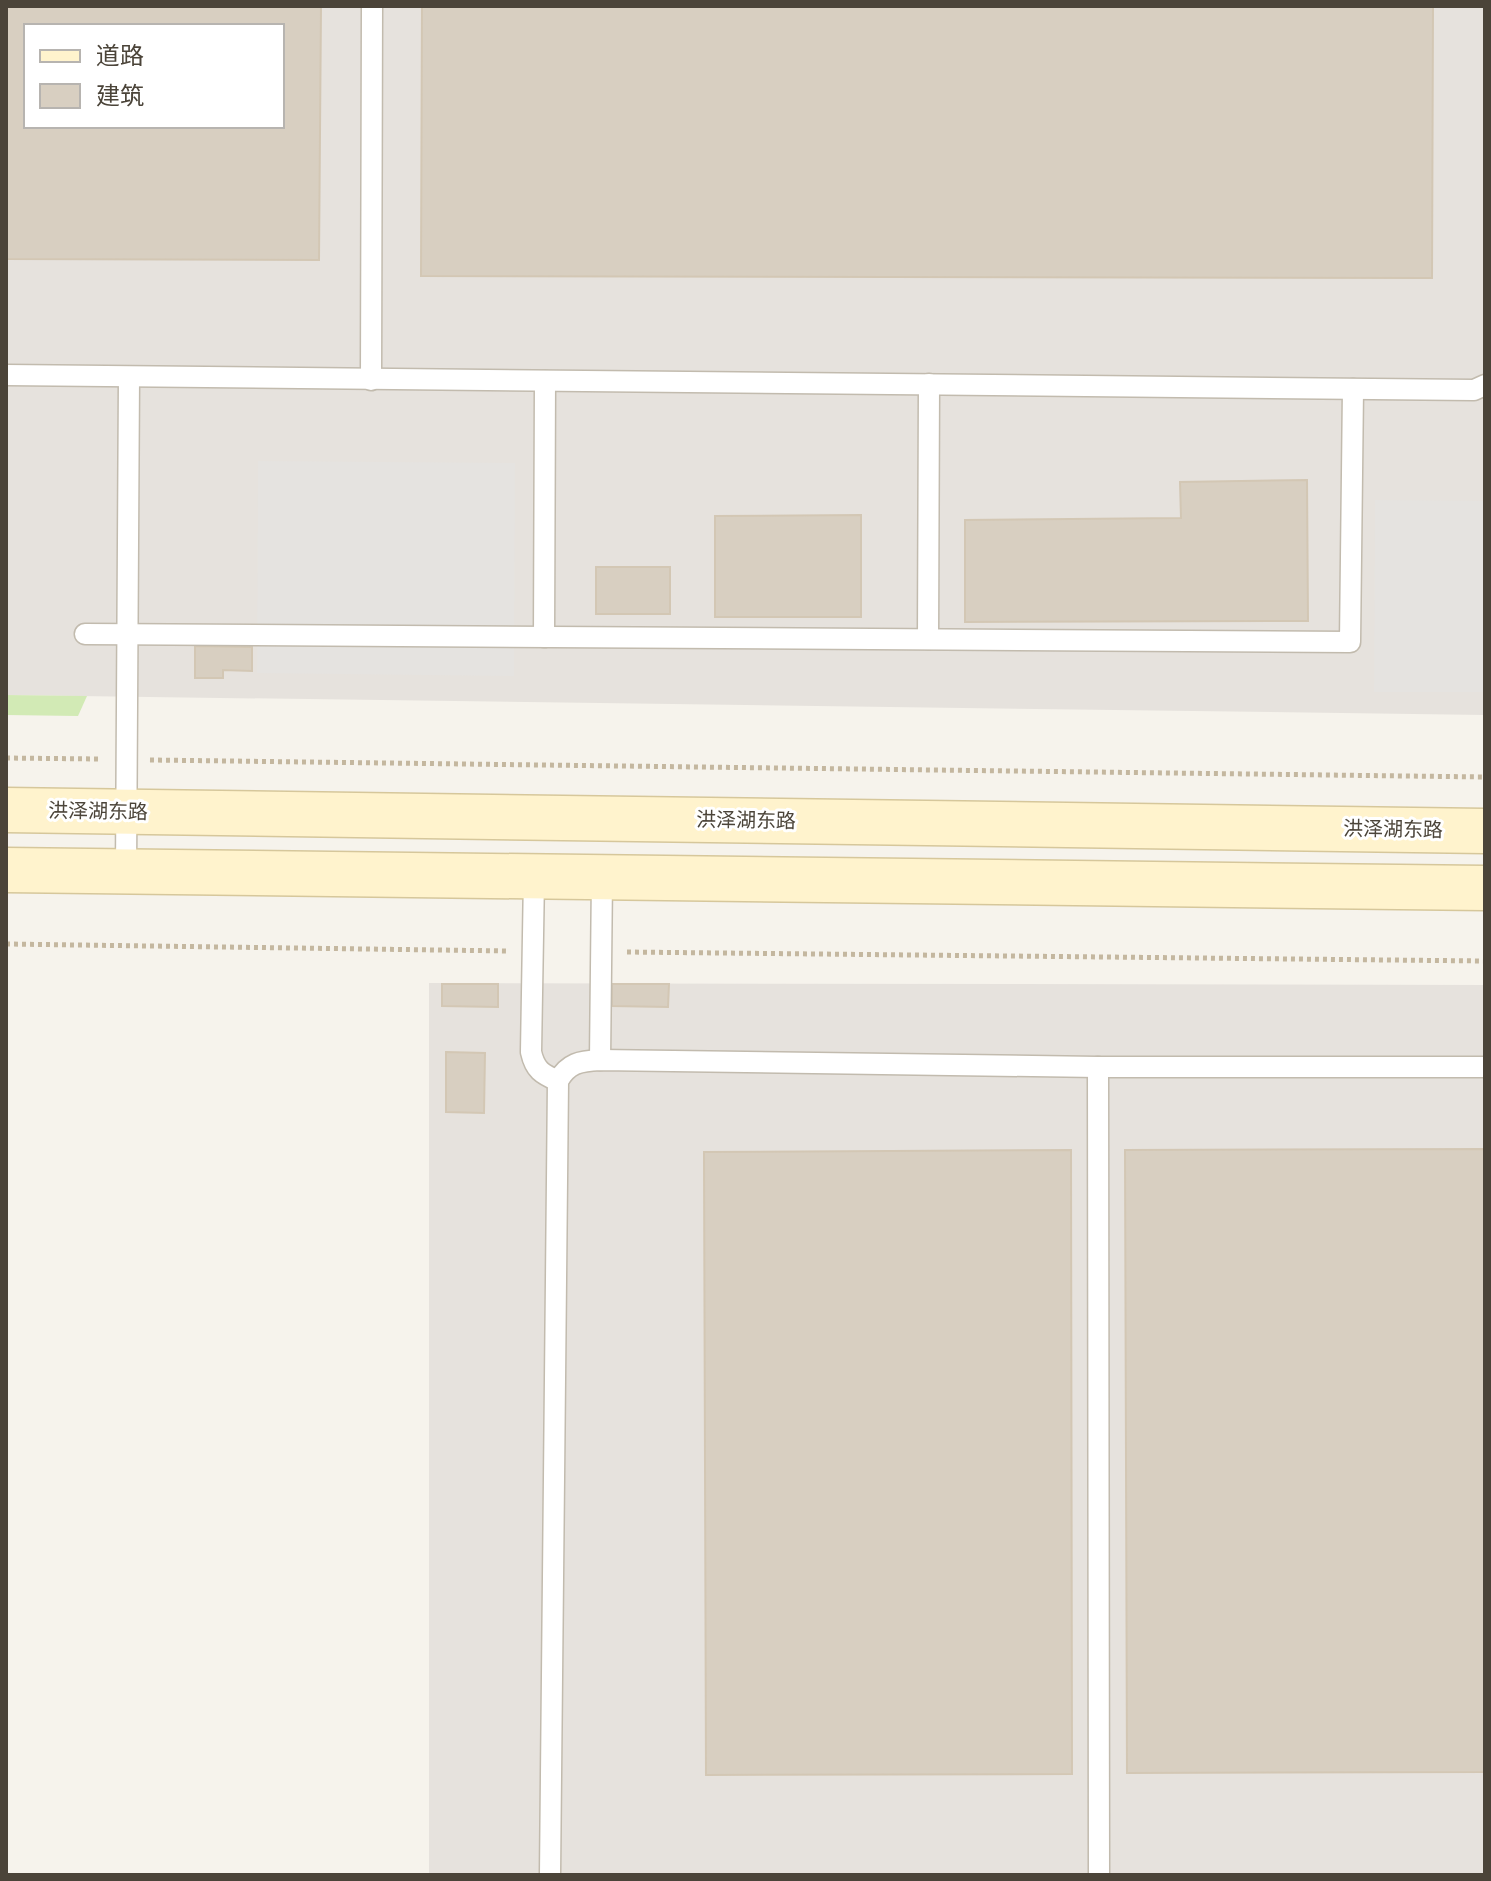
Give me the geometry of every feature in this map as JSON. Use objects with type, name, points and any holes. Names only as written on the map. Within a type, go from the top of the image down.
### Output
[{"type":"street","name":"洪泽湖东路","points":[[6,810],[1485,831]]},
{"type":"street","points":[[6,870],[1485,888]]},
{"type":"lane","points":[[371,380],[372,6]]},
{"type":"lane","points":[[6,375],[1474,390],[1485,385]]},
{"type":"lane","points":[[126,872],[129,377]]},
{"type":"lane","points":[[544,637],[545,381]]},
{"type":"lane","points":[[928,639],[929,384]]},
{"type":"lane","points":[[85,634],[1350,642],[1353,389]]},
{"type":"lane","points":[[534,877],[531,1052],[541,1074],[558,1081]]},
{"type":"lane","points":[[600,1060],[602,877]]},
{"type":"lane","points":[[550,1875],[558,1081],[571,1065],[600,1060],[1098,1067],[1485,1067]]},
{"type":"lane","points":[[1098,1067],[1099,1875]]},
{"type":"path","points":[[6,758],[1485,777]]},
{"type":"path","points":[[6,944],[533,951]]},
{"type":"path","points":[[602,952],[1485,961]]},
{"type":"shaded area","points":[[6,6],[1485,6],[1485,715],[6,695]]},
{"type":"shaded area","points":[[258,461],[515,463],[514,676],[257,673]]},
{"type":"shaded area","points":[[1375,500],[1485,501],[1485,692],[1374,692]]},
{"type":"shaded area","points":[[429,983],[1485,985],[1485,1875],[429,1875]]},
{"type":"green space","points":[[6,695],[87,696],[78,716],[6,715]]},
{"type":"building","points":[[6,6],[321,6],[319,260],[6,259]]},
{"type":"building","points":[[422,6],[1433,6],[1432,278],[421,276]]},
{"type":"building","points":[[1307,480],[1308,621],[965,622],[965,520],[1181,518],[1180,482]]},
{"type":"building","points":[[861,515],[861,617],[715,617],[715,516]]},
{"type":"building","points":[[596,567],[670,567],[670,614],[596,614]]},
{"type":"building","points":[[195,646],[252,647],[252,671],[223,670],[223,678],[195,678]]},
{"type":"building","points":[[442,984],[498,984],[498,1007],[442,1006]]},
{"type":"building","points":[[612,984],[669,984],[668,1007],[612,1006]]},
{"type":"building","points":[[446,1052],[485,1053],[484,1113],[446,1112]]},
{"type":"building","points":[[1485,1149],[1485,1772],[1127,1773],[1125,1150]]},
{"type":"building","points":[[1071,1150],[1072,1774],[706,1775],[704,1152]]}]
